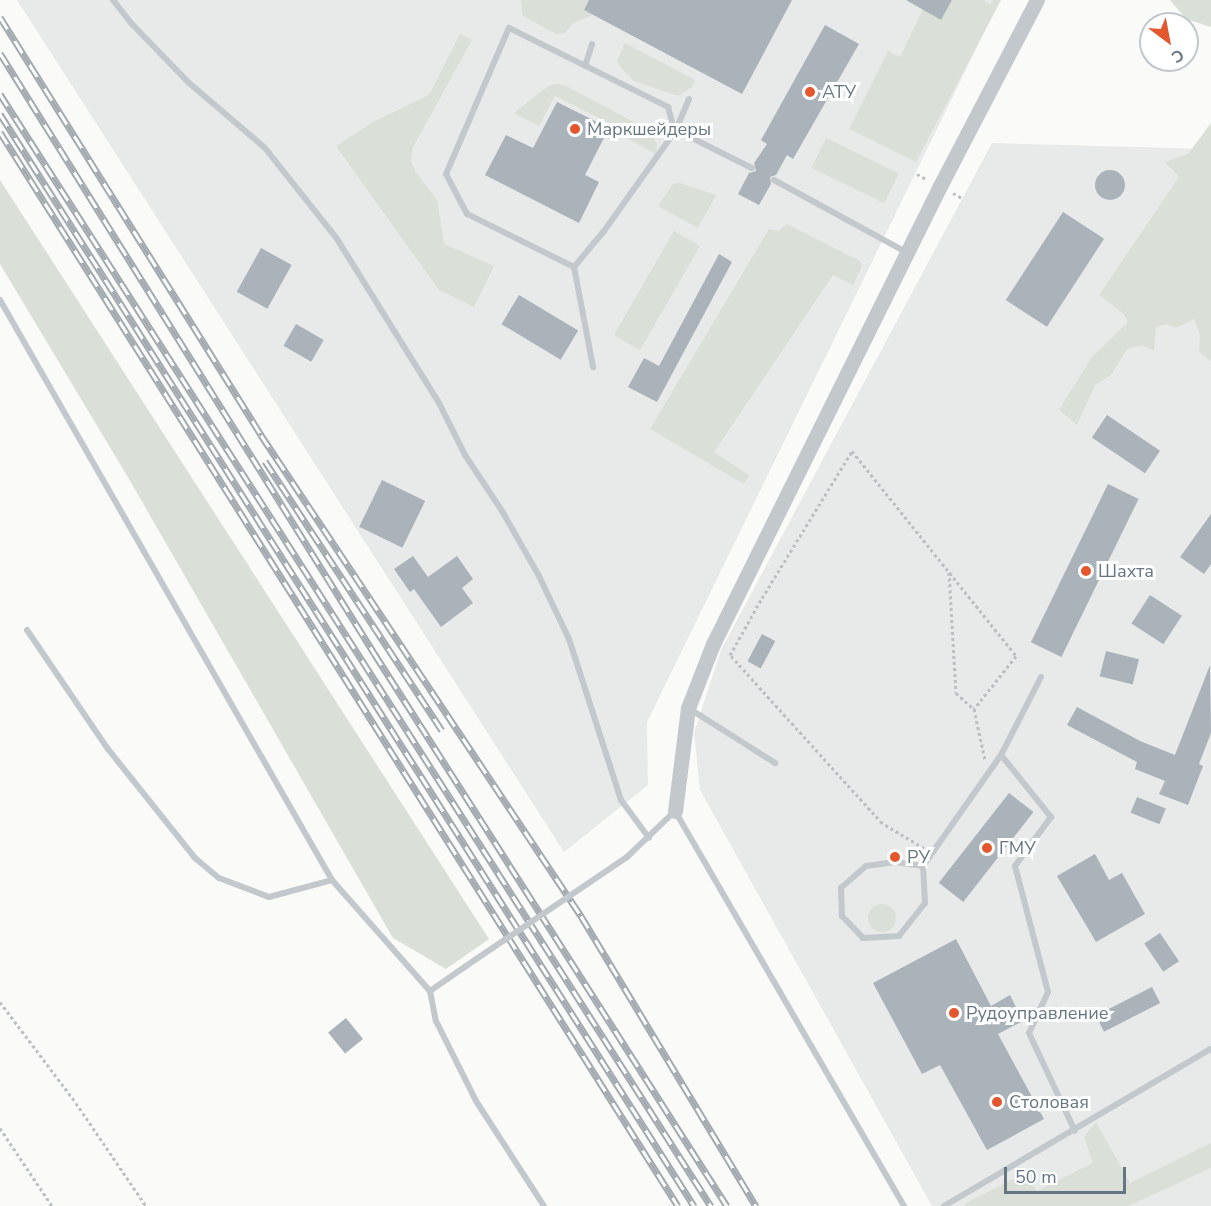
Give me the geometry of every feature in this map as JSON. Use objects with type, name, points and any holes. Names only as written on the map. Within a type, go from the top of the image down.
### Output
[{"type":"street","points":[[675,810],[688,708],[713,644],[909,254],[940,186],[1038,0]]},
{"type":"lane","points":[[113,0],[132,24],[188,82],[265,148],[337,239],[439,403],[465,455],[502,511],[538,574],[569,639],[621,800],[649,838]]},
{"type":"lane","points":[[574,267],[468,214],[446,174],[508,28],[668,107],[676,130],[752,168]]},
{"type":"lane","points":[[585,66],[592,44]]},
{"type":"lane","points":[[574,267],[604,231],[676,130],[689,99]]},
{"type":"lane","points":[[774,180],[909,254]]},
{"type":"lane","points":[[574,267],[593,367]]},
{"type":"lane","points":[[0,300],[332,880],[430,991],[436,1021],[476,1101],[544,1206]]},
{"type":"lane","points":[[27,630],[108,748],[195,858],[219,878],[269,897],[332,880]]},
{"type":"lane","points":[[923,866],[895,862],[866,866],[841,888],[842,916],[863,938],[899,936],[924,903],[923,866],[1001,755],[1041,677]]},
{"type":"lane","points":[[688,708],[775,764]]},
{"type":"lane","points":[[1001,755],[1051,817],[1015,866],[1048,992],[1029,1033],[1075,1131]]},
{"type":"lane","points":[[430,991],[627,857],[649,838],[675,810],[904,1206]]},
{"type":"lane","points":[[944,1206],[1211,1049]]},
{"type":"path","points":[[933,853],[882,823],[730,655],[762,598],[852,452],[1016,656],[974,709]]},
{"type":"path","points":[[948,572],[956,693],[974,709],[988,773]]},
{"type":"path","points":[[0,1002],[76,1103],[146,1206]]},
{"type":"path","points":[[0,1128],[52,1206]]},
{"type":"shaded area","points":[[17,0],[1000,0],[647,722],[648,785],[564,852]]},
{"type":"shaded area","points":[[521,0],[589,0],[584,10],[593,15],[573,23],[565,33],[556,34],[523,16]]},
{"type":"shaded area","points":[[952,0],[984,0],[990,5],[993,0],[1001,0],[916,162],[849,129],[888,51],[900,57],[923,9],[941,20]]},
{"type":"shaded area","points":[[1170,0],[1211,0],[1211,27],[1199,23],[1199,12],[1180,12]]},
{"type":"shaded area","points":[[460,34],[472,40],[413,147],[411,160],[415,171],[437,200],[444,244],[494,266],[474,307],[439,290],[336,146],[373,122],[429,95]]},
{"type":"shaded area","points":[[625,43],[695,80],[692,87],[678,96],[634,81],[617,61]]},
{"type":"shaded area","points":[[564,85],[649,130],[657,144],[656,154],[610,129],[611,124],[555,96],[539,126],[514,113],[548,86]]},
{"type":"shaded area","points":[[1211,123],[1211,361],[1199,352],[1200,335],[1194,319],[1176,328],[1166,324],[1156,327],[1154,351],[1142,345],[1127,349],[1111,375],[1095,385],[1077,425],[1059,410],[1092,357],[1128,322],[1124,314],[1099,295],[1179,177],[1165,162],[1188,154]]},
{"type":"shaded area","points":[[826,138],[899,174],[884,203],[812,168]]},
{"type":"shaded area","points":[[992,143],[1211,149],[1211,1206],[932,1206],[700,790],[694,733],[721,650]]},
{"type":"shaded area","points":[[0,180],[489,939],[446,969],[393,938],[129,479],[0,264]]},
{"type":"shaded area","points":[[679,183],[716,195],[698,228],[658,206],[673,184]]},
{"type":"shaded area","points":[[787,224],[860,261],[862,266],[853,285],[833,275],[714,452],[749,475],[744,484],[650,429],[769,229],[778,231]]},
{"type":"shaded area","points":[[674,231],[700,246],[640,350],[614,335]]},
{"type":"shaded area","points":[[882,904],[892,908],[896,918],[892,928],[882,932],[872,928],[868,918],[872,908]]},
{"type":"shaded area","points":[[1096,1122],[1130,1183],[1211,1143],[1211,1168],[1128,1206],[965,1206],[966,1203],[1025,1173],[1037,1191],[1093,1163],[1084,1137]]},
{"type":"building","points":[[589,0],[792,0],[742,94],[584,10]]},
{"type":"building","points":[[906,0],[952,0],[941,20]]},
{"type":"building","name":"АТУ","points":[[825,25],[859,44],[793,159],[787,155],[776,175],[770,177],[771,184],[759,205],[738,194],[749,173],[756,171],[754,163],[767,144],[761,140]]},
{"type":"building","points":[[557,102],[609,128],[585,175],[599,182],[579,223],[485,175],[506,135],[533,148]]},
{"type":"building","points":[[1110,170],[1116,171],[1124,179],[1124,191],[1116,199],[1110,200],[1104,199],[1096,191],[1095,185],[1096,179],[1104,171]]},
{"type":"building","points":[[1063,212],[1104,239],[1047,327],[1006,300]]},
{"type":"building","points":[[261,248],[292,265],[267,309],[237,292]]},
{"type":"building","points":[[719,254],[732,262],[657,402],[628,387],[644,358],[659,366]]},
{"type":"building","points":[[519,295],[578,331],[561,360],[501,324]]},
{"type":"building","points":[[296,324],[324,340],[311,362],[284,346]]},
{"type":"building","points":[[1107,415],[1160,451],[1145,473],[1092,437]]},
{"type":"building","points":[[382,480],[425,501],[402,548],[359,527]]},
{"type":"building","name":"Шахта","points":[[1108,484],[1139,499],[1061,657],[1031,642]]},
{"type":"building","points":[[1211,514],[1211,564],[1204,574],[1180,557]]},
{"type":"building","points":[[413,556],[428,577],[457,556],[473,579],[462,588],[473,603],[441,627],[414,589],[410,592],[394,569]]},
{"type":"building","points":[[1150,595],[1182,616],[1163,644],[1131,624]]},
{"type":"building","points":[[762,634],[775,641],[761,668],[747,661]]},
{"type":"building","points":[[1106,651],[1139,659],[1133,684],[1100,676]]},
{"type":"building","points":[[1210,665],[1211,733],[1199,764],[1203,766],[1188,805],[1159,794],[1165,781],[1135,769],[1137,762],[1067,725],[1077,707],[1140,741],[1175,755]]},
{"type":"building","name":"ГМУ","points":[[1009,793],[1033,812],[963,902],[939,883]]},
{"type":"building","points":[[1137,797],[1166,809],[1159,824],[1131,813]]},
{"type":"building","points":[[1095,854],[1109,880],[1122,873],[1145,914],[1096,942],[1057,876]]},
{"type":"building","points":[[1160,933],[1179,961],[1163,972],[1144,944]]},
{"type":"building","name":"Рудоуправление","points":[[956,939],[991,1006],[1010,995],[1023,1021],[998,1034],[1044,1119],[987,1150],[940,1065],[922,1074],[873,983]]},
{"type":"building","points":[[1152,987],[1160,1003],[1104,1032],[1096,1016]]},
{"type":"building","points":[[346,1018],[363,1039],[345,1053],[328,1032]]},
{"type":"railway","points":[[0,17],[261,435],[581,916],[756,1206]]},
{"type":"railway","points":[[0,53],[374,653],[727,1206]]},
{"type":"railway","points":[[0,94],[711,1206]]},
{"type":"railway","points":[[0,114],[694,1206]]},
{"type":"railway","points":[[0,132],[678,1206]]},
{"type":"railway","points":[[265,461],[442,730]]},
{"type":"place","name":"АТУ","points":[[810,92]]},
{"type":"place","name":"Маркшейдеры","points":[[575,129]]},
{"type":"place","name":"Шахта","points":[[1086,571]]},
{"type":"place","name":"ГМУ","points":[[987,848]]},
{"type":"place","name":"РУ","points":[[895,857]]},
{"type":"place","name":"Рудоуправление","points":[[954,1013]]},
{"type":"place","name":"Столовая","points":[[997,1102]]}]
